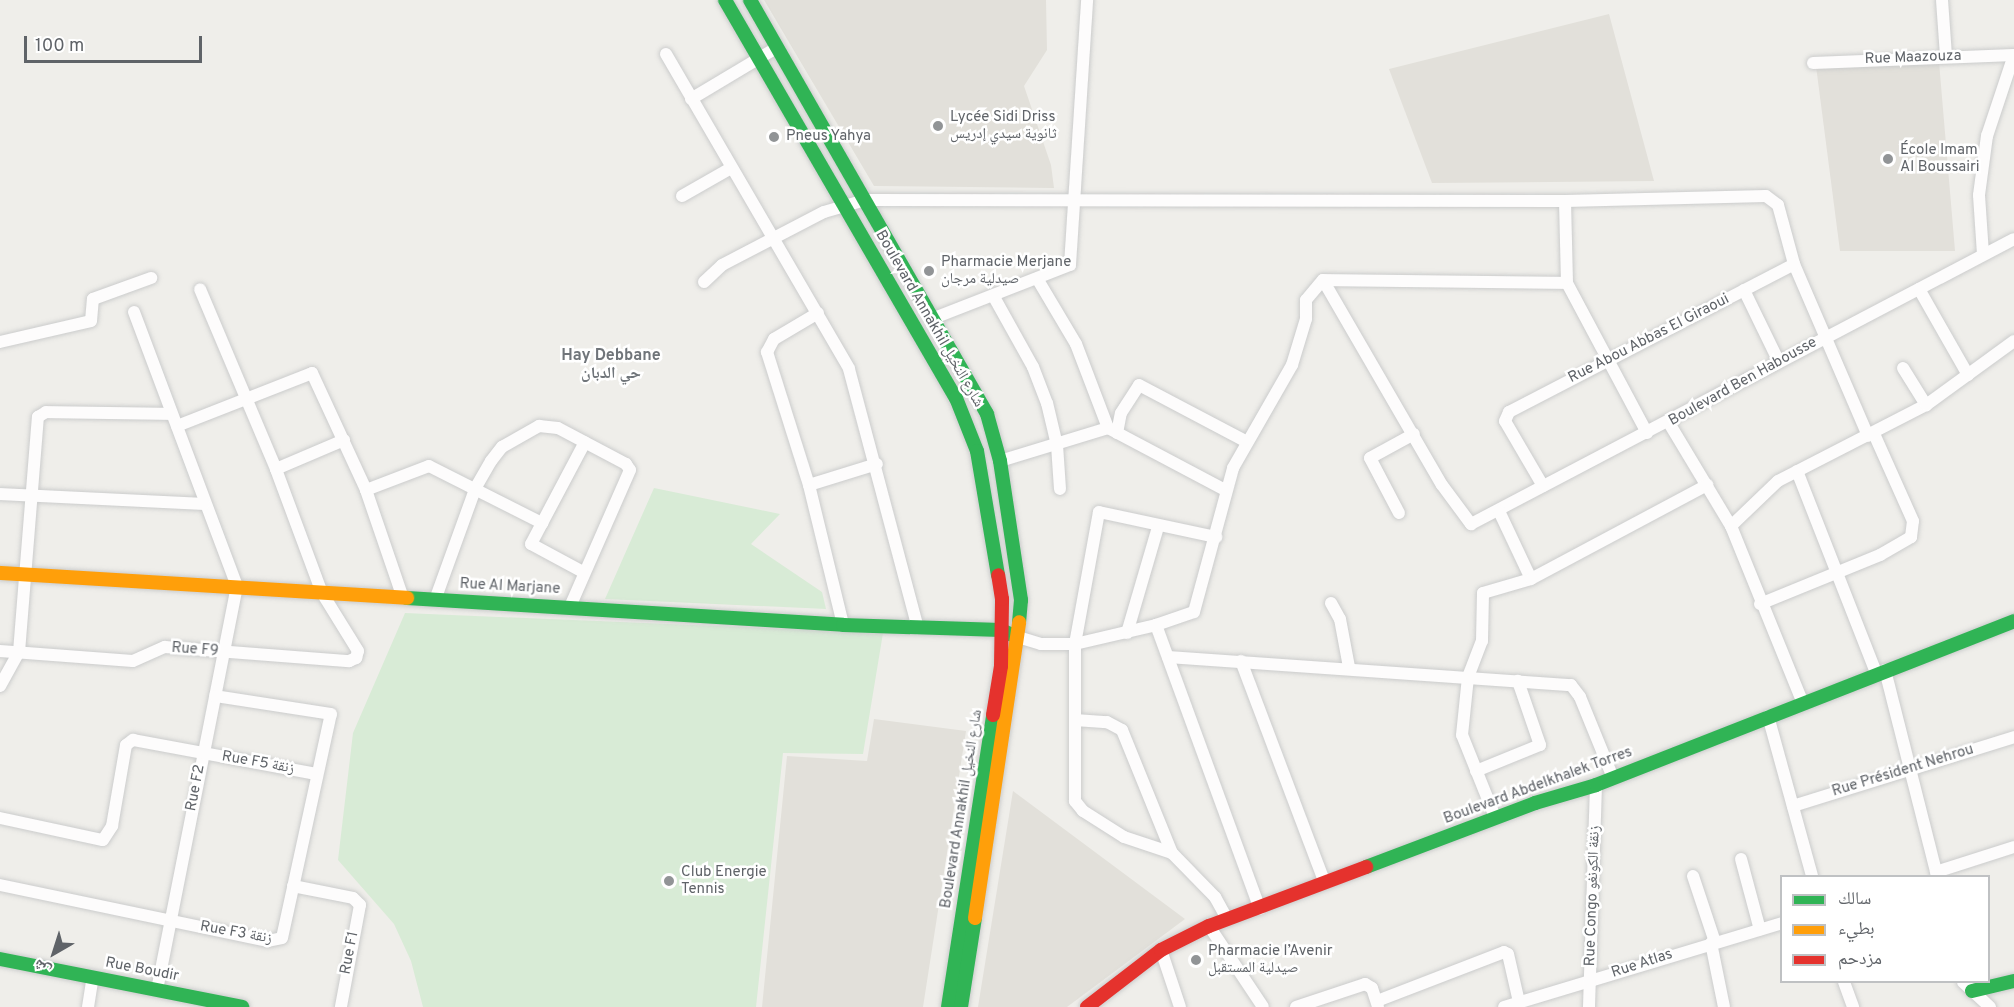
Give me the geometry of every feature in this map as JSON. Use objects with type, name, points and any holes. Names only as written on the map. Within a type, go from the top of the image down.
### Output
[{"type":"main road","name":"Boulevard Annakhil شارع النخيل","points":[[725,0],[968,420],[977,451],[1002,598],[1001,666],[948,1007]]},
{"type":"main road","name":"Boulevard Annakhil شارع النخيل","points":[[750,0],[983,406],[1000,461],[1021,600],[1018,637],[961,1007]]},
{"type":"main road","name":"Rue Al Marjane","points":[[0,573],[843,625],[1001,630],[1018,637]]},
{"type":"main road","name":"Boulevard Abdelkhalek Torres","points":[[1087,1007],[1161,950],[1209,926],[1260,909],[1495,817],[1596,785],[1880,671],[2014,621]]},
{"type":"main road","name":"Rue Boudir","points":[[0,959],[242,1007]]},
{"type":"main road","points":[[1967,986],[2014,981]]},
{"type":"street","points":[[933,318],[1038,280],[1070,265],[1087,0]]},
{"type":"street","points":[[1946,56],[1942,0],[1949,0]]},
{"type":"street","points":[[691,99],[778,47]]},
{"type":"street","points":[[666,54],[849,369],[877,464],[918,628]]},
{"type":"street","points":[[1983,254],[1979,195],[1987,136],[2014,55]]},
{"type":"street","name":"Rue Maazouza","points":[[1813,63],[2014,55]]},
{"type":"street","points":[[682,195],[731,168]]},
{"type":"street","points":[[704,282],[723,265],[844,204],[865,200],[1564,201],[1766,196],[1778,206],[1794,264],[1823,338],[1913,521],[1914,532],[1904,544],[1760,604]]},
{"type":"street","points":[[1564,201],[1567,283],[1647,433]]},
{"type":"street","name":"Boulevard Ben Habousse","points":[[1414,434],[1442,485],[1471,524],[1499,512],[1543,486],[1669,423],[1823,338],[2014,239]]},
{"type":"street","name":"Rue Abou Abbas El Giraoui","points":[[1543,486],[1505,421],[1506,415],[1794,264]]},
{"type":"street","points":[[0,342],[91,321],[93,299],[151,278]]},
{"type":"street","points":[[1038,280],[1076,344],[1112,431],[1226,490]]},
{"type":"street","points":[[1323,280],[1567,283]]},
{"type":"street","points":[[1323,280],[1414,434],[1370,458],[1399,513]]},
{"type":"street","points":[[1018,637],[1041,644],[1076,644],[1189,616],[1198,607],[1226,490],[1247,442],[1292,365],[1306,319],[1306,300],[1323,280]]},
{"type":"street","points":[[200,289],[276,469],[322,593]]},
{"type":"street","points":[[1919,289],[1968,375]]},
{"type":"street","points":[[1744,290],[1779,362]]},
{"type":"street","points":[[994,297],[1033,367],[1057,445],[1060,489]]},
{"type":"street","points":[[134,312],[204,504],[237,586]]},
{"type":"street","points":[[818,314],[774,339],[767,352],[809,485],[843,625]]},
{"type":"street","points":[[1731,526],[1770,486],[1926,405],[2014,341]]},
{"type":"street","points":[[1903,368],[1926,405]]},
{"type":"street","points":[[0,686],[20,652],[34,496],[36,424],[41,414],[174,420],[246,398],[312,373],[366,490],[403,598]]},
{"type":"street","points":[[1112,431],[1121,412],[1139,385],[1247,442]]},
{"type":"street","points":[[1669,423],[1731,526],[1760,604],[1803,703]]},
{"type":"street","points":[[435,600],[476,487],[502,447],[538,426],[558,428],[626,464],[630,470],[583,572],[570,607]]},
{"type":"street","points":[[1000,461],[1112,431]]},
{"type":"street","points":[[276,469],[344,440]]},
{"type":"street","points":[[583,572],[533,547],[531,540],[543,523],[585,442]]},
{"type":"street","points":[[809,485],[877,464]]},
{"type":"street","points":[[366,490],[424,466],[476,487],[543,523]]},
{"type":"street","points":[[1797,471],[1836,573],[1880,671],[1911,769],[1934,875],[2014,847]]},
{"type":"street","points":[[1495,817],[1462,735],[1468,677],[1482,641],[1483,593],[1531,579],[1707,485]]},
{"type":"street","points":[[0,494],[204,504]]},
{"type":"street","points":[[1172,853],[1124,837],[1078,806],[1073,793],[1076,644],[1099,512],[1158,527],[1216,537]]},
{"type":"street","points":[[1499,512],[1531,579]]},
{"type":"street","points":[[1127,633],[1158,527]]},
{"type":"street","name":"Rue F2","points":[[157,989],[237,586]]},
{"type":"street","name":"Rue F9","points":[[0,651],[133,661],[165,647],[349,661],[356,658],[358,651],[322,593]]},
{"type":"street","points":[[1331,603],[1340,619],[1349,667]]},
{"type":"street","points":[[1156,625],[1260,909]]},
{"type":"street","points":[[1168,657],[1349,667],[1518,681],[1576,689],[1613,777]]},
{"type":"street","points":[[1241,661],[1325,883]]},
{"type":"street","points":[[1476,771],[1540,745],[1518,681]]},
{"type":"street","name":"Rue F3 زنقة","points":[[0,885],[279,941],[284,935],[316,774],[331,714],[215,696]]},
{"type":"street","points":[[1768,716],[1812,875]]},
{"type":"street","points":[[1076,720],[1107,722],[1122,730],[1172,853],[1215,897],[1227,920]]},
{"type":"street","name":"Rue Président Nehrou","points":[[1793,806],[2014,737]]},
{"type":"street","name":"Rue F5 زنقة","points":[[0,819],[97,841],[106,838],[112,826],[129,742],[316,774]]},
{"type":"street","name":"Rue Congo زنقة الكونغو","points":[[1589,1007],[1596,785]]},
{"type":"street","points":[[1741,859],[1760,930]]},
{"type":"street","points":[[1693,876],[1713,942],[1724,1007]]},
{"type":"street","name":"Rue F1","points":[[293,886],[358,900],[341,1007]]},
{"type":"street","name":"Rue Atlas","points":[[1504,1007],[1780,924]]},
{"type":"street","points":[[1209,926],[1263,1007]]},
{"type":"street","points":[[1161,950],[1180,1007]]},
{"type":"street","points":[[1296,1007],[1365,984],[1372,988],[1378,1004],[1504,952],[1508,954],[1520,1002]]},
{"type":"street","points":[[88,1007],[93,977]]},
{"type":"street","points":[[1845,983],[1853,1007]]},
{"type":"street","points":[[1967,986],[1989,1007]]},
{"type":"shaded area","name":"Lycée Sidi Driss ثانوية سيدي إدريس","points":[[764,0],[1046,0],[1047,50],[1024,86],[1051,165],[1054,188],[874,186]]},
{"type":"shaded area","points":[[1609,14],[1654,181],[1432,183],[1389,69]]},
{"type":"shaded area","name":"École Imam Al Boussairi","points":[[1939,62],[1955,251],[1840,251],[1816,66]]},
{"type":"shaded area","points":[[874,719],[966,731],[923,1007],[762,1007],[787,756],[867,761]]},
{"type":"shaded area","points":[[1013,791],[1185,919],[1067,1007],[978,1007]]},
{"type":"green space","points":[[654,488],[780,514],[751,544],[822,592],[826,609],[605,599]]},
{"type":"green space","points":[[405,613],[883,633],[863,754],[783,753],[756,1007],[423,1007],[411,961],[394,924],[338,860],[353,733]]},
{"type":"traffic: fast","points":[[725,0],[956,398],[977,451],[998,575]]},
{"type":"traffic: fast","points":[[750,0],[987,414],[1000,461],[1021,600],[1019,622]]},
{"type":"traffic: fast","points":[[407,598],[843,625],[1001,630],[1012,635]]},
{"type":"traffic: fast","points":[[1366,867],[1535,803],[1596,785],[2014,621]]},
{"type":"traffic: fast","points":[[948,1007],[993,715]]},
{"type":"traffic: fast","points":[[961,1007],[975,918]]},
{"type":"traffic: fast","points":[[0,959],[242,1007]]},
{"type":"traffic: fast","points":[[1972,991],[2014,981]]},
{"type":"traffic: slow","points":[[0,573],[407,598]]},
{"type":"traffic: slow","points":[[975,918],[1019,622]]},
{"type":"traffic: jam","points":[[993,715],[1001,666],[1002,599],[998,575]]},
{"type":"traffic: jam","points":[[1087,1007],[1161,950],[1209,926],[1366,867]]},
{"type":"place","name":"Lycée Sidi Driss ثانوية سيدي إدريس","points":[[938,126]]},
{"type":"place","name":"Pneus Yahya","points":[[774,137]]},
{"type":"place","name":"École Imam Al Boussairi","points":[[1888,159]]},
{"type":"place","name":"Pharmacie Merjane صيدلية مرجان","points":[[929,271]]},
{"type":"place","name":"Club Energie Tennis","points":[[669,881]]},
{"type":"place","name":"Pharmacie l’Avenir صيدلية المستقبل","points":[[1196,960]]},
{"type":"district","name":"Hay Debbane حي الدبان","points":[[611,365]]}]
